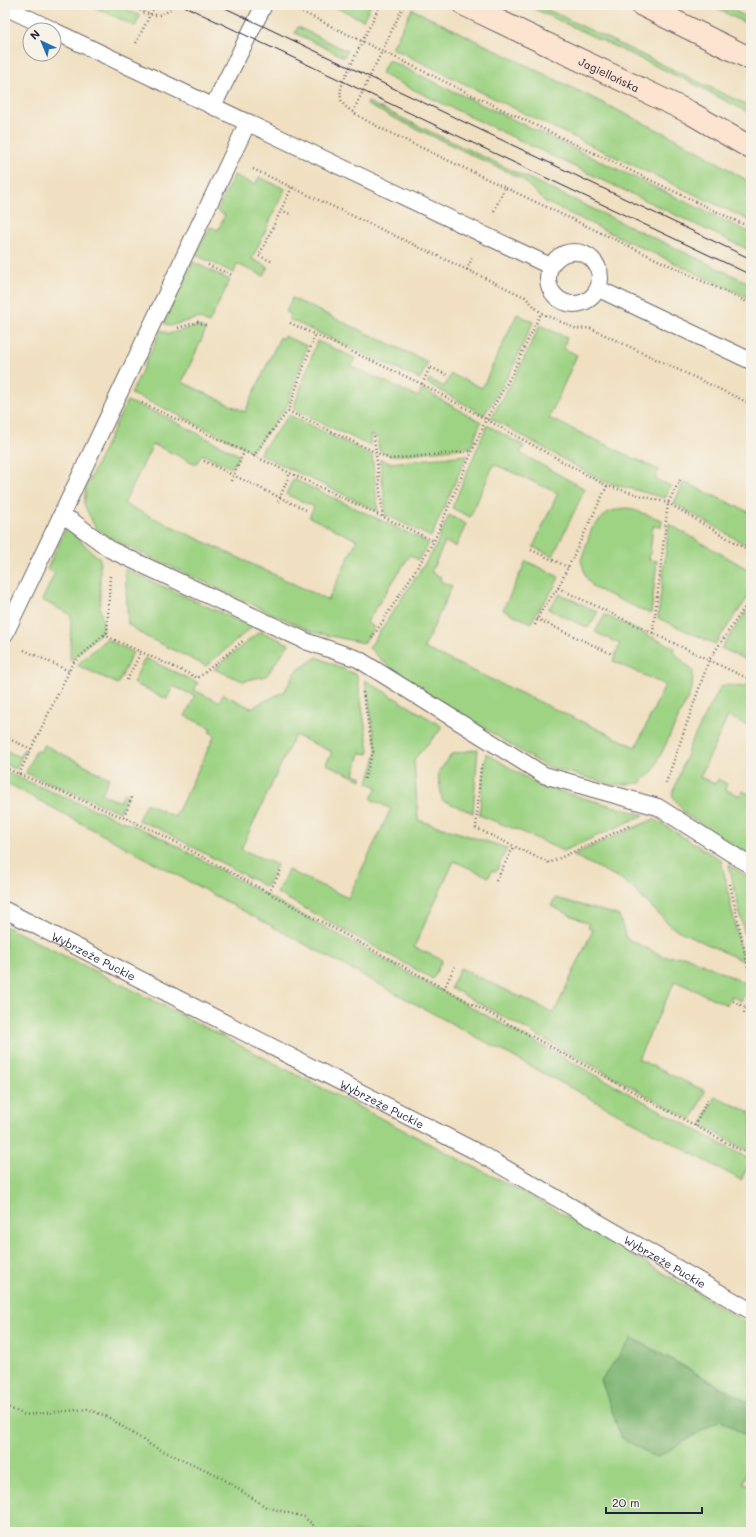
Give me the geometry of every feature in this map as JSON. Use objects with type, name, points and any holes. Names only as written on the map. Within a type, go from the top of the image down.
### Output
[{"type":"main road","name":"Jagiellońska","points":[[465,5],[689,112],[751,148]]},
{"type":"main road","points":[[642,5],[751,59]]},
{"type":"lane","points":[[213,106],[264,5]]},
{"type":"lane","points":[[5,7],[36,22]]},
{"type":"lane","points":[[62,34],[550,266]]},
{"type":"lane","points":[[5,634],[248,122]]},
{"type":"lane","points":[[578,252],[589,256],[597,264],[600,276],[598,289],[592,297],[582,303],[570,304],[559,299],[552,291],[548,280],[550,266],[566,253],[578,252]]},
{"type":"lane","points":[[598,289],[751,361]]},
{"type":"lane","points":[[61,516],[72,521],[111,550],[308,642],[358,659],[544,775],[660,809],[751,866]]},
{"type":"lane","name":"Wybrzeże Puckie","points":[[5,910],[480,1152],[751,1311]]},
{"type":"path","points":[[129,5],[150,15],[161,15],[170,10],[174,5]]},
{"type":"path","points":[[126,65],[155,5]]},
{"type":"path","points":[[288,5],[751,228]]},
{"type":"path","points":[[380,5],[343,81],[339,94],[343,104],[353,112],[403,139],[751,304]]},
{"type":"path","points":[[353,112],[404,5]]},
{"type":"path","points":[[738,5],[751,11]]},
{"type":"path","points":[[231,158],[525,297],[541,313],[576,329],[590,328],[751,404]]},
{"type":"path","points":[[270,261],[259,256],[292,187]]},
{"type":"path","points":[[281,210],[292,215]]},
{"type":"path","points":[[364,781],[373,752],[358,659],[434,541],[486,420],[510,378],[541,313]]},
{"type":"path","points":[[290,323],[422,384],[607,486],[668,503],[751,552]]},
{"type":"path","points":[[253,456],[288,410],[315,335]]},
{"type":"path","points":[[422,384],[430,367],[447,375]]},
{"type":"path","points":[[119,392],[434,541]]},
{"type":"path","points":[[288,410],[390,459],[472,451]]},
{"type":"path","points":[[374,436],[383,517]]},
{"type":"path","points":[[231,481],[244,452]]},
{"type":"path","points":[[204,461],[308,510]]},
{"type":"path","points":[[278,502],[290,473]]},
{"type":"path","points":[[653,633],[668,503],[680,480]]},
{"type":"path","points":[[535,624],[540,613],[558,588],[607,486]]},
{"type":"path","points":[[19,774],[73,664],[107,632],[111,550]]},
{"type":"path","points":[[531,550],[568,567]]},
{"type":"path","points":[[558,588],[751,680]]},
{"type":"path","points":[[483,737],[476,828],[549,863],[660,809],[709,660],[751,598]]},
{"type":"path","points":[[537,619],[612,654]]},
{"type":"path","points":[[105,635],[198,678],[266,622]]},
{"type":"path","points":[[19,647],[69,671]]},
{"type":"path","points":[[127,680],[141,652]]},
{"type":"path","points":[[5,737],[31,749]]},
{"type":"path","points":[[5,768],[155,831],[751,1156]]},
{"type":"path","points":[[124,818],[132,797]]},
{"type":"path","points":[[496,881],[514,846]]},
{"type":"path","points":[[722,848],[751,981]]},
{"type":"path","points":[[269,893],[282,868]]},
{"type":"path","points":[[444,988],[455,966]]},
{"type":"path","points":[[744,1013],[751,997]]},
{"type":"path","points":[[733,1001],[751,1010]]},
{"type":"path","points":[[695,1126],[707,1100]]},
{"type":"path","points":[[5,1406],[25,1415],[87,1409],[108,1416],[152,1446],[217,1475],[266,1507],[304,1517],[321,1532]]},
{"type":"green space","points":[[90,5],[117,5],[140,16],[135,26]]},
{"type":"green space","points":[[331,5],[371,5],[363,20]]},
{"type":"green space","points":[[526,5],[538,5],[751,107],[751,114],[692,83]]},
{"type":"green space","points":[[710,5],[722,5],[751,19],[751,26]]},
{"type":"green space","points":[[412,9],[668,135],[699,151],[751,183],[751,221],[542,122],[392,48]]},
{"type":"green space","points":[[298,27],[347,51],[344,57],[295,33]]},
{"type":"green space","points":[[388,60],[751,233],[751,251],[381,74]]},
{"type":"green space","points":[[368,102],[751,284],[751,299],[545,202],[522,179],[367,105]]},
{"type":"green space","points":[[234,175],[255,185],[259,177],[285,189],[252,259],[268,267],[264,276],[237,264],[234,273],[196,255],[210,227],[218,230],[225,215],[217,211]]},
{"type":"green space","points":[[193,262],[230,280],[209,323],[198,318],[170,326],[164,323]]},
{"type":"green space","points":[[292,298],[428,362],[420,379],[288,319],[291,314],[286,312]]},
{"type":"green space","points":[[517,314],[533,322],[510,373],[484,415],[427,383],[429,379],[444,387],[451,374],[482,388]]},
{"type":"green space","points":[[540,325],[567,338],[563,348],[577,355],[549,418],[659,470],[655,479],[671,486],[665,498],[602,481],[491,418],[517,373]]},
{"type":"green space","points":[[198,326],[206,330],[182,382],[245,412],[280,337],[283,339],[284,336],[307,346],[287,406],[252,451],[164,408],[131,394],[161,330],[169,334]]},
{"type":"green space","points":[[317,341],[355,358],[351,366],[418,397],[422,389],[481,422],[471,447],[391,456],[379,450],[378,438],[370,435],[370,446],[293,409]]},
{"type":"green space","points":[[127,401],[164,416],[239,455],[232,468],[202,454],[196,464],[153,444],[124,504],[328,600],[357,540],[309,517],[314,507],[286,494],[293,479],[429,543],[418,560],[410,555],[367,622],[374,627],[364,643],[312,632],[115,541],[95,527],[84,504],[86,487]]},
{"type":"green space","points":[[289,415],[372,455],[378,511],[259,454]]},
{"type":"green space","points":[[487,425],[524,446],[520,453],[585,489],[553,556],[533,547],[558,493],[494,464],[470,517],[452,508]]},
{"type":"green space","points":[[467,455],[431,537],[386,515],[380,459],[390,463]]},
{"type":"green space","points":[[684,482],[751,513],[751,548],[674,503]]},
{"type":"green space","points":[[628,508],[662,520],[661,527],[653,526],[649,560],[657,561],[651,614],[594,588],[586,577],[581,560],[592,528],[607,513],[618,509]]},
{"type":"green space","points":[[449,515],[466,524],[456,547],[445,542],[431,572],[441,577],[440,581],[452,586],[424,648],[636,747],[665,685],[613,661],[620,644],[595,632],[605,615],[675,648],[674,652],[693,671],[692,689],[653,771],[641,783],[614,785],[545,766],[398,675],[369,648],[435,548]]},
{"type":"green space","points":[[669,524],[751,571],[751,593],[715,644],[658,618]]},
{"type":"green space","points":[[66,528],[100,559],[100,607],[104,630],[70,661],[71,615],[42,600],[55,573],[47,569]]},
{"type":"green space","points":[[526,561],[559,577],[553,590],[531,623],[503,610]]},
{"type":"green space","points":[[125,569],[252,627],[206,666],[145,636],[128,624]]},
{"type":"green space","points":[[560,594],[598,612],[588,628],[548,609]]},
{"type":"green space","points":[[751,605],[751,662],[721,648]]},
{"type":"green space","points":[[260,631],[289,644],[266,676],[243,681],[214,669]]},
{"type":"green space","points":[[106,639],[133,652],[118,684],[77,665]]},
{"type":"green space","points":[[317,657],[357,675],[369,751],[368,754],[360,753],[354,774],[362,777],[361,780],[326,764],[332,752],[295,735],[241,849],[277,865],[266,887],[160,829],[138,820],[146,803],[175,817],[215,735],[209,732],[211,728],[185,716],[195,696],[173,686],[167,699],[133,683],[145,658],[198,683],[194,690],[219,702],[223,694],[251,708],[285,691],[295,672]]},
{"type":"green space","points":[[365,680],[443,727],[414,759],[418,820],[507,848],[496,872],[492,870],[489,877],[454,861],[414,947],[442,960],[433,979],[277,893],[288,870],[348,898],[391,809],[371,799],[377,787],[368,783],[377,752]]},
{"type":"green space","points":[[749,682],[751,683],[751,727],[728,716],[700,777],[715,784],[718,779],[727,784],[725,789],[740,796],[743,791],[751,795],[751,856],[686,815],[672,795],[690,745],[721,686],[744,687]]},
{"type":"green space","points":[[44,745],[109,778],[102,794],[120,802],[124,793],[128,795],[119,812],[26,773],[36,750],[40,752]]},
{"type":"green space","points":[[478,749],[473,813],[442,800],[438,773],[452,754]]},
{"type":"green space","points":[[5,750],[20,757],[23,750],[25,750],[16,769],[5,764]]},
{"type":"green space","points":[[486,753],[538,785],[644,815],[563,851],[520,831],[479,815]]},
{"type":"green space","points":[[5,772],[158,836],[751,1160],[741,1180],[5,782]]},
{"type":"green space","points":[[654,819],[721,860],[743,961],[673,928],[621,879],[572,855]]},
{"type":"green space","points":[[729,865],[751,879],[751,963]]},
{"type":"green space","points":[[555,898],[619,916],[626,938],[665,957],[686,956],[749,985],[741,1001],[732,996],[727,1005],[675,981],[638,1059],[705,1091],[692,1120],[451,988],[460,968],[554,1013],[593,930],[588,928],[589,924],[551,906]]},
{"type":"green space","points":[[5,926],[168,1008],[544,1203],[751,1325],[751,1404],[633,1338],[656,1457],[720,1420],[751,1439],[751,1461],[743,1483],[751,1485],[751,1532],[5,1532]]},
{"type":"green space","points":[[715,1096],[751,1113],[751,1153],[702,1125]]},
{"type":"green space","points":[[632,1338],[751,1404],[751,1439],[720,1420],[656,1458],[621,1437],[601,1380]]},
{"type":"tram line","points":[[182,5],[751,275]]},
{"type":"tram line","points":[[219,5],[751,259]]}]
